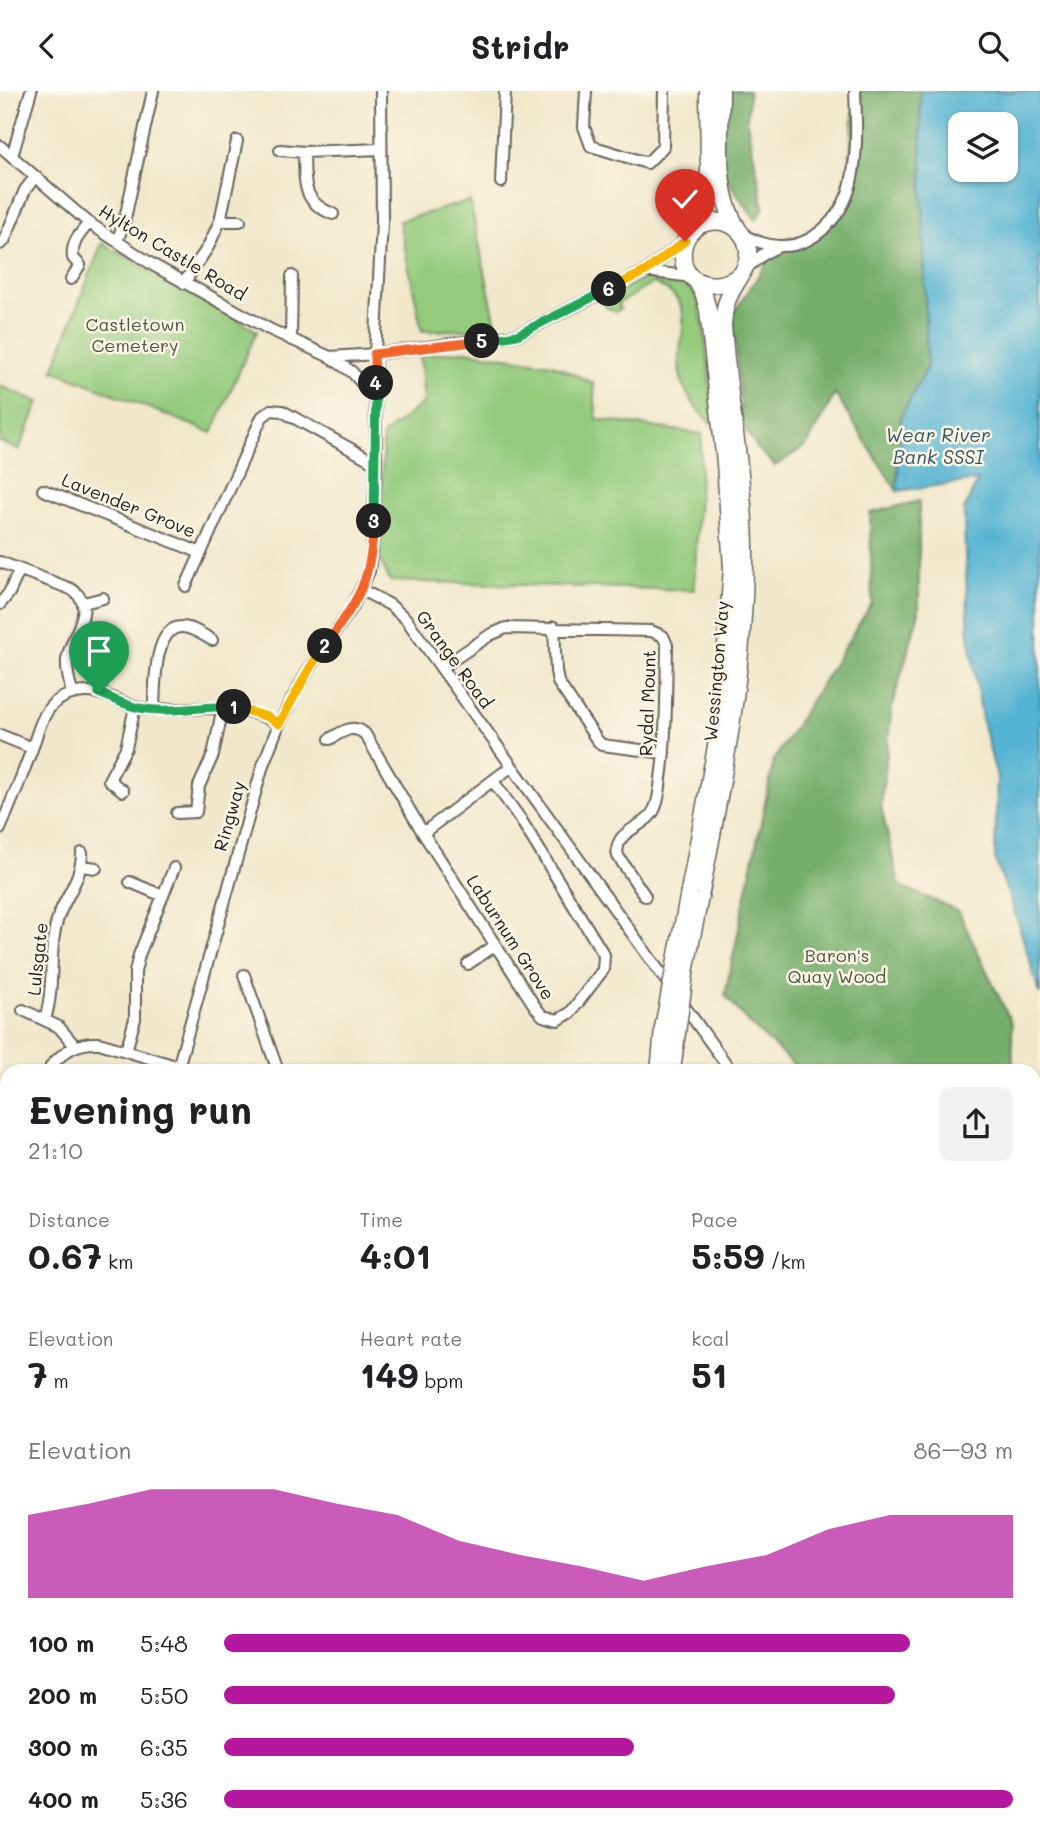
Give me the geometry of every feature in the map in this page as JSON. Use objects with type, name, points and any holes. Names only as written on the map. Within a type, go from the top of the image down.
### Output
[{"type":"highway","name":"Wessington Way","points":[[669,1059],[686,967],[720,725],[732,568],[725,463],[708,310],[704,295],[683,262],[688,236],[706,191],[709,171],[708,91]]},
{"type":"highway","name":"Wessington Way","points":[[694,897],[735,705],[744,573],[744,520],[723,325],[727,300],[748,256],[741,233],[730,216],[725,199],[721,91]]},
{"type":"highway","points":[[688,236],[703,223],[714,221],[726,222],[741,233]]},
{"type":"highway","points":[[694,278],[707,285],[718,286],[731,282],[741,273]]},
{"type":"street","points":[[12,156],[32,91]]},
{"type":"street","points":[[117,241],[124,223],[153,91]]},
{"type":"street","points":[[362,590],[373,549],[376,463],[374,354],[382,222],[381,91]]},
{"type":"street","points":[[501,182],[505,91]]},
{"type":"street","points":[[586,91],[584,127],[591,146],[647,163],[663,146],[664,91]]},
{"type":"street","points":[[741,273],[765,253],[777,247],[804,241],[819,233],[839,210],[852,179],[856,145],[855,91]]},
{"type":"street","points":[[184,283],[203,255],[220,221],[237,141]]},
{"type":"street","name":"Hylton Castle Road","points":[[0,146],[89,223],[184,283],[291,340],[330,357],[352,372],[366,388]]},
{"type":"street","points":[[280,150],[304,152],[382,149]]},
{"type":"street","points":[[304,152],[308,196],[321,209],[333,214]]},
{"type":"street","points":[[0,244],[4,241],[24,190],[35,177]]},
{"type":"street","points":[[220,221],[240,221]]},
{"type":"street","points":[[71,279],[80,265],[73,258],[72,249],[89,223]]},
{"type":"street","points":[[741,233],[757,242],[777,247]]},
{"type":"street","name":"Hylton Castle Road","points":[[330,357],[374,354],[517,335],[646,271],[688,236]]},
{"type":"street","points":[[646,271],[694,278]]},
{"type":"street","points":[[291,340],[292,276]]},
{"type":"street","points":[[186,586],[262,417],[271,410],[282,411],[376,463]]},
{"type":"street","name":"Lavender Grove","points":[[43,490],[201,553]]},
{"type":"street","points":[[0,562],[71,589],[80,595],[84,603],[83,615],[68,660],[67,674],[72,694]]},
{"type":"street","points":[[0,604],[9,593],[19,571]]},
{"type":"street","name":"Grange Road","points":[[362,590],[390,605],[406,619],[726,1064]]},
{"type":"street","name":"Ringway","points":[[179,1064],[252,797],[279,724],[311,666],[362,590]]},
{"type":"street","points":[[84,603],[103,598]]},
{"type":"street","points":[[171,614],[174,628]]},
{"type":"street","name":"Rydal Mount","points":[[441,668],[497,630],[514,627],[651,631],[663,636],[667,645],[664,753],[659,797],[649,818],[623,835],[617,849],[618,856],[645,896]]},
{"type":"street","points":[[554,627],[558,681],[597,740],[609,747],[664,753]]},
{"type":"street","points":[[154,709],[156,666],[166,636],[174,628],[189,628],[212,640]]},
{"type":"street","points":[[0,829],[45,714],[60,699],[72,694],[99,693],[135,707],[154,709],[183,710],[223,706],[256,713],[279,724]]},
{"type":"street","points":[[177,813],[196,812],[199,786],[213,755],[223,706]]},
{"type":"street","points":[[123,790],[109,780],[126,748],[135,707]]},
{"type":"street","name":"Laburnum Grove","points":[[330,739],[355,728],[365,734],[423,833],[536,1008],[550,1020],[564,1018],[603,970],[604,955],[521,820],[493,781]]},
{"type":"street","points":[[0,735],[32,748]]},
{"type":"street","points":[[423,833],[512,766]]},
{"type":"street","points":[[521,820],[542,809]]},
{"type":"street","name":"Lulsgate","points":[[46,1019],[50,1004],[53,939],[59,915],[82,866],[82,853]]},
{"type":"street","points":[[82,866],[96,868]]},
{"type":"street","points":[[126,1051],[135,1019],[135,972],[139,955],[174,868]]},
{"type":"street","points":[[130,882],[163,896]]},
{"type":"street","points":[[468,964],[494,946]]},
{"type":"street","points":[[244,975],[276,1064]]},
{"type":"street","name":"Lulsgate","points":[[23,1010],[58,1027],[75,1046]]},
{"type":"street","points":[[53,1064],[66,1050],[87,1043],[99,1043],[164,1064]]},
{"type":"green space","points":[[721,91],[749,91],[747,121],[764,208],[756,220],[722,173]]},
{"type":"green space","points":[[855,91],[920,91],[927,367],[901,417],[897,491],[835,394],[807,445],[775,466],[758,449],[742,424],[733,314],[777,247],[819,233],[847,196]]},
{"type":"green space","points":[[470,201],[497,329],[422,331],[399,221]]},
{"type":"green space","name":"Castletown Cemetery","points":[[102,243],[257,331],[212,433],[53,370]]},
{"type":"green space","points":[[647,278],[682,284],[692,291],[697,300],[704,333],[713,424],[692,402],[682,381],[679,361],[683,312],[669,291],[653,283],[618,304],[620,309],[615,312],[604,303],[610,293]]},
{"type":"green space","points":[[466,351],[552,364],[593,383],[597,419],[702,434],[694,590],[390,581],[380,559],[383,435],[424,402],[420,355]]},
{"type":"green space","points":[[0,386],[39,402],[19,450],[0,442]]},
{"type":"green space","name":"Baron's Quay Wood","points":[[919,501],[919,612],[892,707],[881,806],[899,885],[958,911],[1012,1024],[1013,1064],[793,1064],[748,1022],[725,995],[774,760],[872,603],[870,513]]},
{"type":"water","name":"Wear River Bank SSSI","points":[[920,91],[1040,91],[1040,995],[995,859],[997,777],[983,725],[969,635],[965,553],[964,510],[978,480],[897,491],[901,417],[927,367]]},
{"type":"route","points":[[99,693],[135,707],[154,709],[235,707],[268,717],[279,724],[311,666],[352,608],[369,571],[373,549],[376,463],[374,354],[517,335],[646,271],[685,241]]}]
